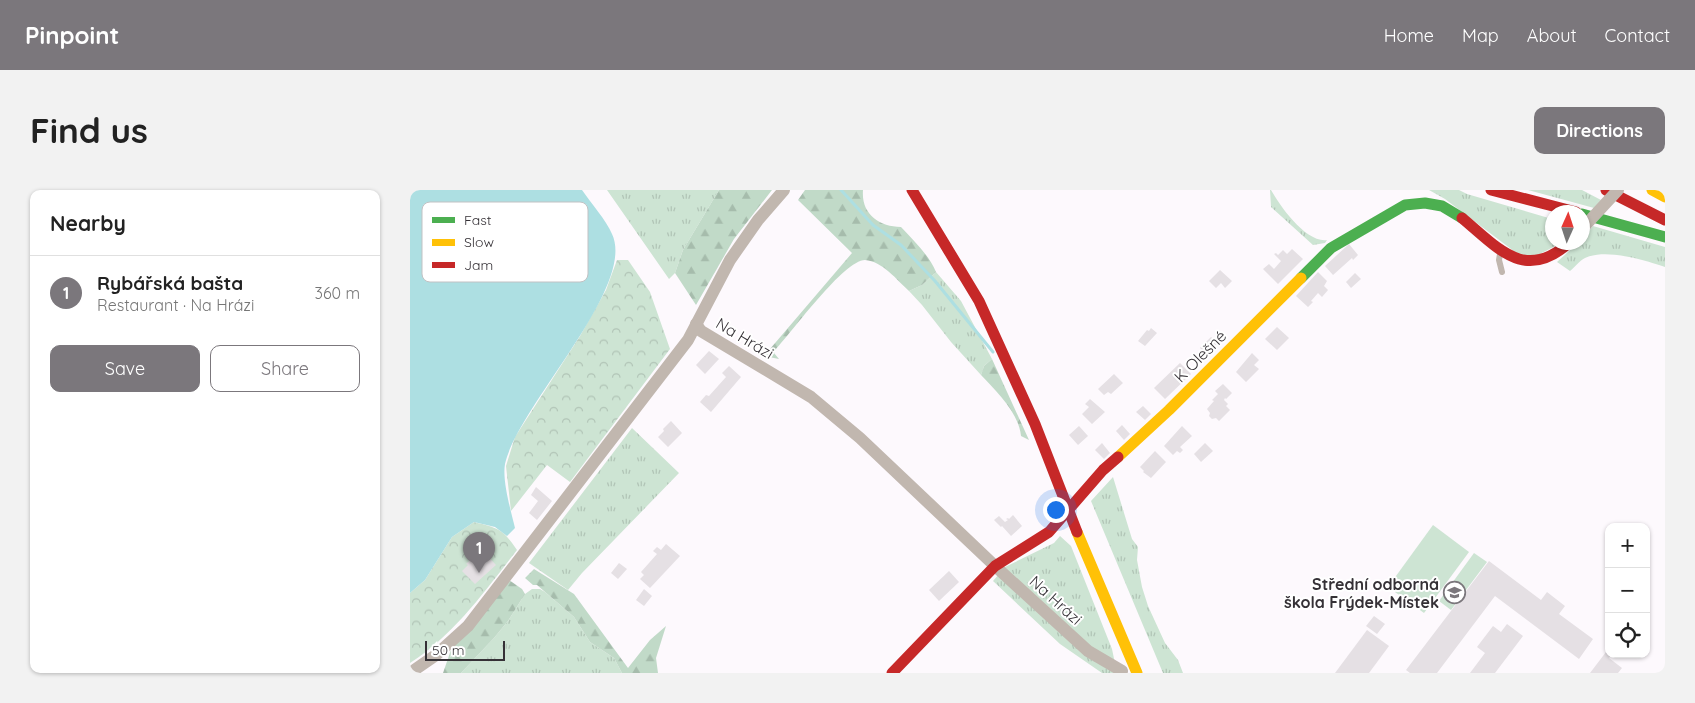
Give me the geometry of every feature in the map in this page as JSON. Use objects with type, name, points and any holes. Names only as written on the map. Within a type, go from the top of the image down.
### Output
[{"type":"main road","points":[[912,190],[979,300],[1035,424],[1068,510],[1137,673]]},
{"type":"main road","points":[[1491,190],[1549,205]]},
{"type":"main road","points":[[1606,190],[1665,220]]},
{"type":"main road","points":[[1652,190],[1665,197]]},
{"type":"main road","name":"K Olešné","points":[[892,673],[995,566],[1049,532],[1103,470],[1170,410],[1331,248],[1405,205],[1425,203],[1442,206],[1456,213],[1501,251],[1513,258],[1527,261],[1550,258],[1561,250]]},
{"type":"main road","points":[[1590,216],[1665,237]]},
{"type":"street","points":[[696,324],[730,260],[758,220],[784,190]]},
{"type":"street","points":[[1590,221],[1618,190]]},
{"type":"street","name":"Na Hrázi","points":[[410,673],[436,655],[468,626],[688,340],[696,324],[701,331],[811,397],[873,450],[1088,651],[1122,671]]},
{"type":"lane","points":[[1501,251],[1499,260],[1502,272]]},
{"type":"green space","points":[[607,190],[719,190],[683,250],[675,273],[669,279]]},
{"type":"green space","points":[[719,190],[772,190],[734,239],[696,305],[675,273],[683,250]]},
{"type":"green space","points":[[805,190],[863,190],[865,206],[873,218],[886,225],[901,227],[925,254],[936,272],[922,285],[909,291],[883,267],[865,260],[856,263],[832,284],[776,349],[774,353],[779,359],[764,356],[852,253],[798,200]]},
{"type":"green space","points":[[1270,190],[1302,230],[1311,236],[1327,240],[1325,243],[1313,245],[1271,207]]},
{"type":"green space","points":[[1429,190],[1459,190],[1545,217],[1545,250],[1548,250],[1536,256],[1519,255],[1445,199]]},
{"type":"green space","points":[[1528,190],[1582,190],[1601,200],[1594,208],[1590,207],[1590,205],[1583,205]]},
{"type":"green space","points":[[1593,226],[1665,247],[1665,267],[1636,258],[1603,254],[1585,258],[1570,271],[1557,262],[1570,250],[1590,250],[1590,230]]},
{"type":"green space","points":[[617,260],[628,260],[650,292],[670,349],[570,482],[547,465],[511,511],[506,466],[515,437],[580,336],[606,290]]},
{"type":"green space","points":[[936,272],[961,301],[992,359],[984,366],[981,375],[909,291],[922,285]]},
{"type":"green space","points":[[992,359],[1029,440],[1021,436],[1016,419],[1011,411],[1000,395],[981,375],[984,366]]},
{"type":"green space","points":[[632,428],[679,473],[582,573],[568,590],[529,563]]},
{"type":"green space","points":[[1113,477],[1132,539],[1138,547],[1137,560],[1148,606],[1165,643],[1178,660],[1183,673],[1163,673],[1091,501]]},
{"type":"green space","points":[[474,522],[504,533],[517,550],[455,626],[426,652],[410,663],[410,593],[425,580],[452,537]]},
{"type":"green space","points":[[1433,525],[1469,552],[1424,613],[1388,587]]},
{"type":"green space","points":[[1060,536],[1071,546],[1112,649],[1117,673],[1102,673],[1060,644],[993,581],[1005,567],[1054,543]]},
{"type":"green space","points":[[1474,553],[1487,562],[1451,610],[1439,601]]},
{"type":"green space","points":[[534,569],[574,594],[628,668],[650,640],[666,626],[656,658],[658,673],[622,673],[614,658],[590,642],[574,617],[537,585],[533,585],[525,578]]},
{"type":"green space","points":[[509,580],[522,589],[525,594],[508,621],[461,673],[443,673],[453,644]]},
{"type":"green space","points":[[532,589],[540,589],[545,592],[574,617],[590,642],[614,658],[622,673],[461,673],[494,638],[508,621],[525,594]]},
{"type":"water","points":[[410,190],[582,190],[612,234],[615,257],[608,284],[593,315],[531,411],[514,440],[505,464],[506,487],[515,528],[507,536],[495,527],[474,522],[452,537],[425,580],[410,593]]},
{"type":"building","points":[[1349,244],[1358,255],[1333,275],[1325,266]]},
{"type":"building","points":[[1292,249],[1303,259],[1278,284],[1263,269],[1269,264],[1274,269],[1281,261],[1274,254],[1278,255],[1283,250],[1287,254]]},
{"type":"building","points":[[1220,270],[1232,281],[1225,288],[1221,283],[1216,288],[1209,281]]},
{"type":"building","points":[[1318,272],[1327,281],[1324,286],[1328,290],[1322,297],[1318,293],[1308,307],[1296,296]]},
{"type":"building","points":[[1355,273],[1361,279],[1351,288],[1346,282]]},
{"type":"building","points":[[1277,327],[1289,338],[1277,350],[1265,339]]},
{"type":"building","points":[[1151,328],[1157,333],[1145,346],[1138,341]]},
{"type":"building","points":[[1211,337],[1218,343],[1207,355],[1200,348]]},
{"type":"building","points":[[709,351],[719,359],[705,374],[696,365]]},
{"type":"building","points":[[1252,353],[1259,360],[1254,365],[1259,369],[1246,382],[1236,372]]},
{"type":"building","points":[[1180,363],[1191,374],[1165,399],[1154,388]]},
{"type":"building","points":[[729,366],[741,377],[711,412],[700,402],[706,395],[709,396],[726,377],[722,373]]},
{"type":"building","points":[[1114,374],[1123,383],[1111,394],[1108,392],[1104,395],[1098,389]]},
{"type":"building","points":[[1223,384],[1232,393],[1224,400],[1230,410],[1219,421],[1209,416],[1210,413],[1207,409],[1218,394],[1215,391]]},
{"type":"building","points":[[1090,399],[1105,412],[1092,424],[1082,414],[1089,407],[1085,404]]},
{"type":"building","points":[[1143,406],[1151,414],[1145,420],[1136,412]]},
{"type":"building","points":[[671,421],[682,433],[668,447],[658,437]]},
{"type":"building","points":[[1122,425],[1130,434],[1124,440],[1116,431]]},
{"type":"building","points":[[1079,426],[1088,436],[1078,445],[1069,435]]},
{"type":"building","points":[[1182,426],[1192,436],[1180,447],[1183,450],[1180,453],[1177,451],[1173,455],[1164,446]]},
{"type":"building","points":[[1102,443],[1110,453],[1104,459],[1095,450]]},
{"type":"building","points":[[1205,443],[1213,451],[1201,462],[1194,454]]},
{"type":"building","points":[[1155,451],[1166,462],[1151,478],[1140,467]]},
{"type":"building","points":[[536,487],[552,501],[537,520],[529,513],[538,501],[531,495]]},
{"type":"building","points":[[1013,515],[1022,526],[1011,536],[994,520],[999,516],[1005,522],[1008,520],[1006,519]]},
{"type":"building","points":[[666,544],[680,556],[650,588],[640,579],[644,575],[641,572],[657,554],[653,551],[657,547],[661,550]]},
{"type":"building","points":[[483,551],[496,565],[475,584],[462,571],[472,558],[474,560]]},
{"type":"building","points":[[1489,561],[1541,600],[1547,592],[1565,606],[1559,614],[1593,639],[1579,659],[1495,596],[1437,673],[1410,673],[1406,670]]},
{"type":"building","points":[[619,563],[627,569],[618,579],[611,573]]},
{"type":"building","points":[[949,571],[959,582],[939,601],[929,590]]},
{"type":"building","points":[[644,589],[652,596],[644,606],[636,600]]},
{"type":"building","points":[[1374,616],[1385,624],[1377,634],[1366,626]]},
{"type":"building","points":[[1507,624],[1523,636],[1495,673],[1470,673],[1485,653],[1477,647],[1493,626],[1501,632]]},
{"type":"building","points":[[1367,630],[1389,646],[1369,673],[1335,673]]},
{"type":"building","points":[[1605,653],[1605,658],[1609,658],[1622,668],[1618,673],[1590,673]]},
{"type":"waterway","points":[[841,190],[873,225],[901,245],[935,281],[993,352]]},
{"type":"traffic: fast","points":[[1301,278],[1331,248],[1405,205],[1425,203],[1442,206],[1462,218]]},
{"type":"traffic: fast","points":[[1590,216],[1665,237]]},
{"type":"traffic: slow","points":[[1652,190],[1665,197]]},
{"type":"traffic: slow","points":[[1118,457],[1169,410],[1301,278]]},
{"type":"traffic: slow","points":[[1077,532],[1137,673]]},
{"type":"traffic: jam","points":[[912,190],[979,301],[1035,424],[1077,532]]},
{"type":"traffic: jam","points":[[1491,190],[1549,205]]},
{"type":"traffic: jam","points":[[1606,190],[1665,220]]},
{"type":"traffic: jam","points":[[1462,218],[1500,250],[1513,257],[1539,260],[1559,250]]},
{"type":"traffic: jam","points":[[892,673],[995,566],[1049,532],[1103,470],[1118,457]]},
{"type":"place","name":"Rybářská bašta","points":[[479,573]]},
{"type":"place","name":"Střední odborná škola Frýdek-Místek","points":[[1455,593]]}]
